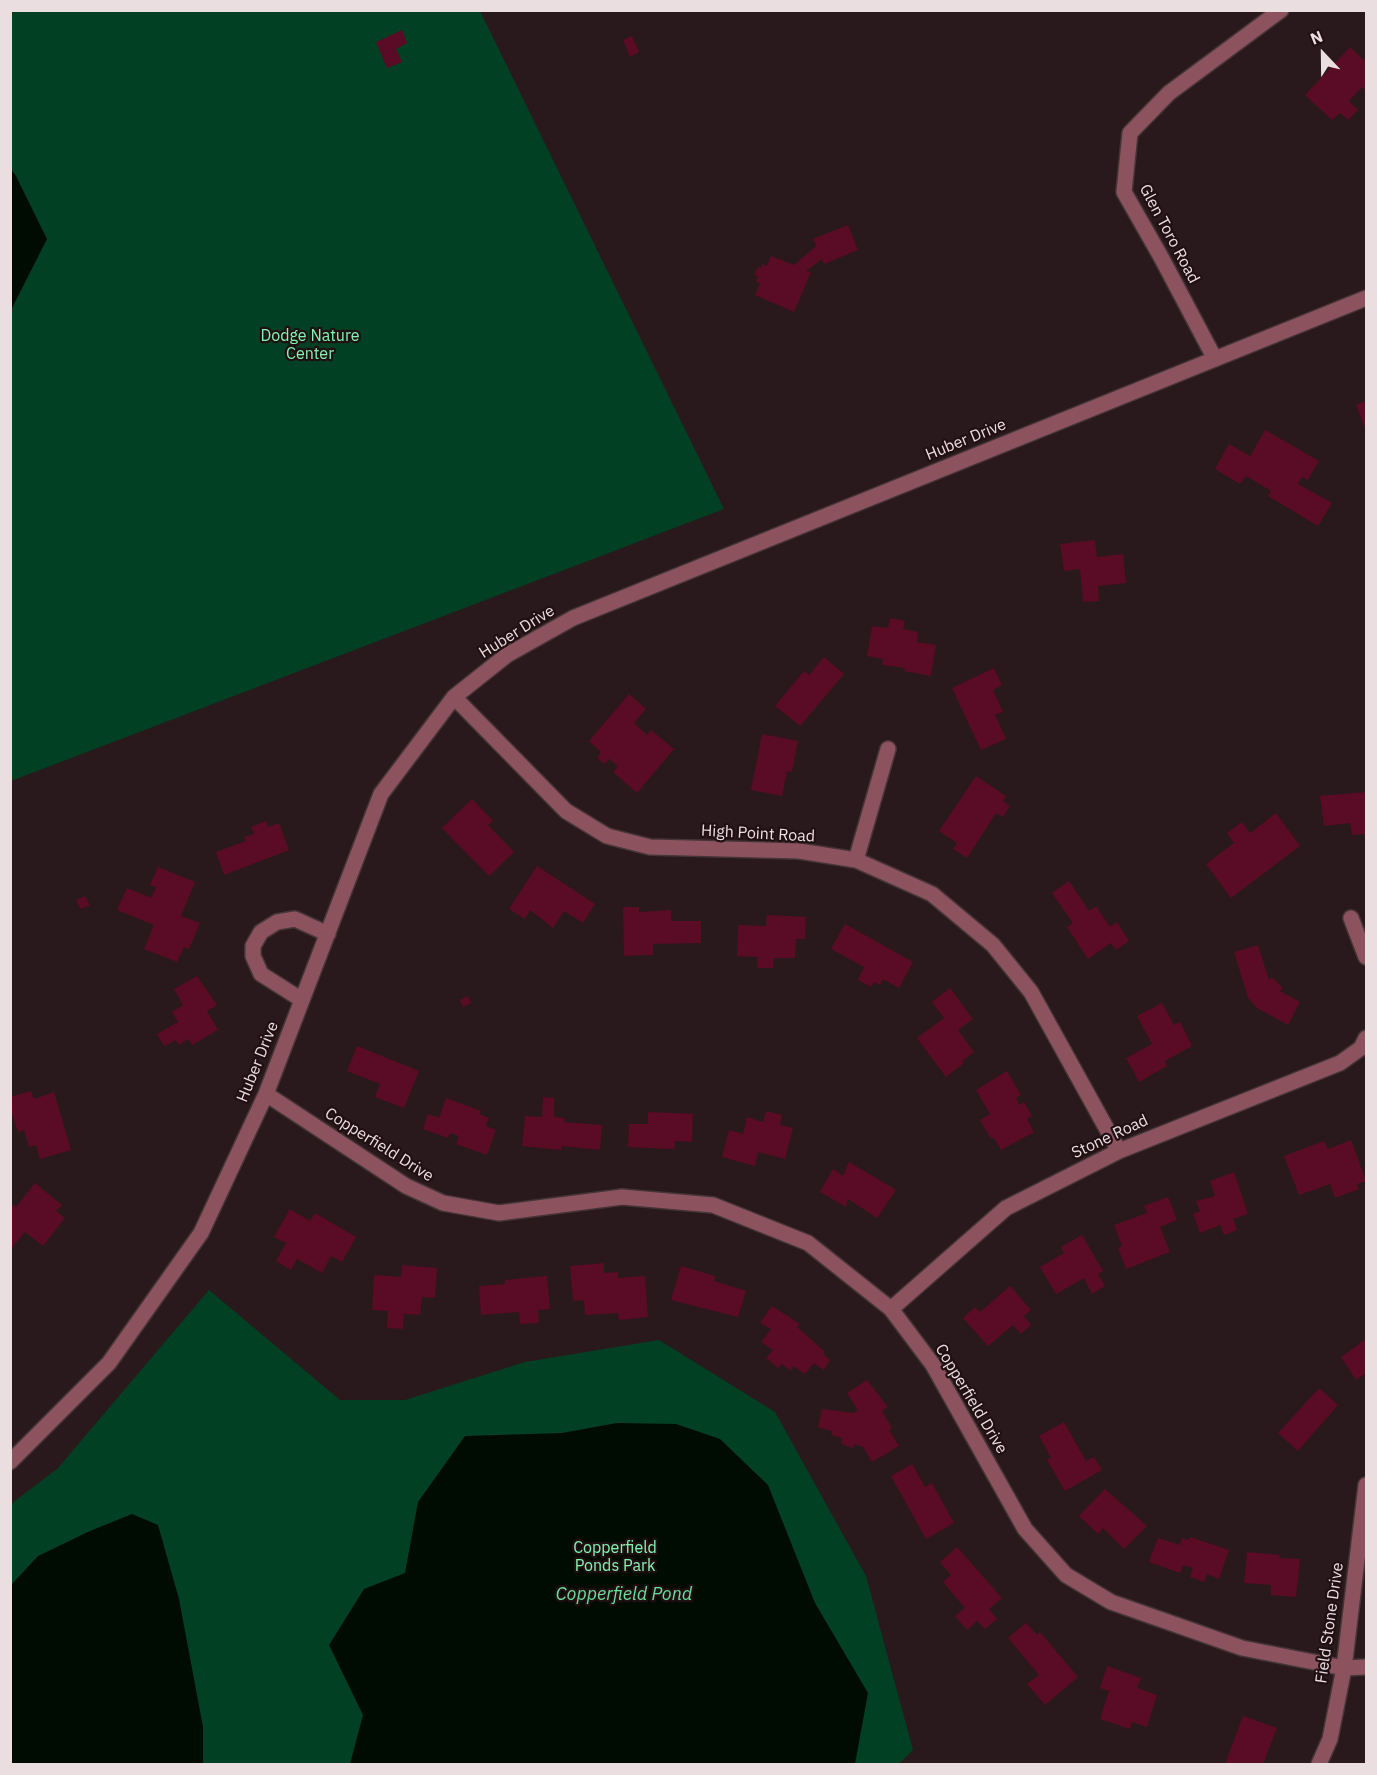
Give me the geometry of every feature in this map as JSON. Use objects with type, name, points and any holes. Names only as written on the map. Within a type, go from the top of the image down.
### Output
[{"type":"street","name":"Glen Toro Road","points":[[1215,359],[1124,192],[1130,133],[1169,93],[1281,10]]},
{"type":"street","name":"Huber Drive","points":[[10,1462],[109,1363],[201,1233],[266,1094],[381,794],[454,697],[507,655],[573,618],[1366,298]]},
{"type":"street","name":"High Point Road","points":[[454,697],[566,811],[607,836],[650,847],[799,851],[856,860],[932,894],[993,945],[1031,992],[1119,1150]]},
{"type":"street","points":[[856,860],[888,749]]},
{"type":"street","points":[[1351,918],[1366,957]]},
{"type":"street","points":[[302,1000],[261,974],[253,956],[253,946],[261,932],[277,922],[295,919],[327,934]]},
{"type":"street","name":"Stone Road","points":[[891,1309],[1006,1208],[1119,1150],[1340,1063],[1361,1048],[1366,1038]]},
{"type":"street","name":"Copperfield Drive","points":[[266,1094],[406,1186],[443,1203],[499,1213],[622,1197],[713,1205],[808,1243],[891,1309],[933,1365],[1025,1528],[1066,1575],[1111,1602],[1242,1648],[1344,1668],[1366,1667]]},
{"type":"street","name":"Field Stone Drive","points":[[1319,1764],[1330,1739],[1344,1668],[1366,1485]]},
{"type":"green space","name":"Dodge Nature Center","points":[[11,11],[480,11],[724,509],[11,781]]},
{"type":"green space","name":"Copperfield Ponds Park","points":[[209,1290],[340,1400],[405,1400],[525,1362],[659,1340],[775,1412],[866,1576],[913,1750],[899,1764],[11,1764],[11,1504],[58,1468]]},
{"type":"water","points":[[11,169],[47,239],[11,310]]},
{"type":"water","name":"Copperfield Pond","points":[[617,1423],[676,1424],[720,1439],[768,1485],[815,1603],[868,1693],[855,1764],[350,1764],[363,1715],[329,1645],[364,1589],[405,1573],[418,1502],[465,1436],[562,1433]]},
{"type":"water","points":[[132,1514],[158,1525],[179,1599],[203,1727],[203,1764],[11,1764],[11,1585],[38,1556]]},
{"type":"building","points":[[402,30],[407,43],[396,49],[402,62],[387,68],[376,42]]},
{"type":"building","points":[[632,36],[639,52],[630,57],[623,40]]},
{"type":"building","points":[[1350,47],[1366,62],[1366,91],[1362,87],[1349,101],[1358,110],[1348,120],[1340,113],[1332,120],[1305,95]]},
{"type":"building","points":[[848,225],[858,250],[824,264],[822,259],[806,271],[811,272],[794,312],[755,295],[760,283],[756,281],[758,276],[754,275],[762,264],[767,266],[771,256],[794,265],[816,246],[813,239]]},
{"type":"building","points":[[1366,401],[1366,431],[1356,405]]},
{"type":"building","points":[[1265,430],[1319,461],[1308,480],[1302,477],[1298,484],[1332,503],[1318,526],[1268,496],[1271,491],[1246,476],[1240,484],[1215,469],[1229,444],[1250,456]]},
{"type":"building","points":[[1095,540],[1097,557],[1123,554],[1126,583],[1098,586],[1099,601],[1083,602],[1080,569],[1064,571],[1060,544]]},
{"type":"building","points":[[890,618],[905,621],[903,629],[918,632],[917,642],[936,645],[931,676],[904,671],[905,668],[882,665],[883,659],[867,656],[872,626],[888,628]]},
{"type":"building","points":[[824,657],[844,674],[800,726],[775,706],[804,671],[809,675]]},
{"type":"building","points":[[994,668],[1002,685],[993,690],[1003,712],[995,715],[1006,739],[981,750],[952,688]]},
{"type":"building","points":[[629,694],[646,709],[634,723],[647,735],[651,730],[674,749],[637,793],[613,772],[618,766],[609,759],[605,764],[597,758],[601,752],[589,741]]},
{"type":"building","points":[[762,734],[798,741],[792,772],[787,771],[782,796],[751,790]]},
{"type":"building","points":[[976,776],[1006,796],[1003,801],[1010,806],[1003,817],[996,813],[967,858],[953,849],[957,843],[939,831]]},
{"type":"building","points":[[1366,792],[1366,834],[1352,835],[1350,823],[1324,826],[1320,796]]},
{"type":"building","points":[[472,799],[493,821],[488,825],[514,852],[489,876],[442,828]]},
{"type":"building","points":[[1276,813],[1300,846],[1231,898],[1206,864],[1234,843],[1227,833],[1242,822],[1250,833]]},
{"type":"building","points":[[266,821],[268,827],[279,823],[289,850],[224,875],[216,852],[246,841],[244,837],[254,834],[251,827]]},
{"type":"building","points":[[537,866],[595,904],[583,923],[564,911],[553,928],[530,910],[525,919],[509,909]]},
{"type":"building","points":[[158,867],[195,882],[181,916],[200,923],[189,949],[184,947],[177,962],[144,949],[154,925],[117,910],[127,888],[151,898],[156,887],[150,885]]},
{"type":"building","points":[[1069,881],[1089,911],[1096,906],[1110,927],[1117,922],[1129,941],[1116,950],[1111,943],[1088,959],[1067,927],[1073,923],[1052,893]]},
{"type":"building","points":[[85,896],[90,905],[81,909],[76,900]]},
{"type":"building","points":[[623,907],[639,907],[639,912],[671,910],[671,921],[701,921],[701,943],[653,944],[653,955],[624,956]]},
{"type":"building","points":[[767,915],[806,917],[805,939],[796,939],[795,958],[774,958],[773,968],[757,968],[758,957],[737,956],[738,925],[766,926]]},
{"type":"building","points":[[845,924],[913,962],[899,988],[883,979],[880,985],[874,982],[871,987],[858,980],[864,967],[831,949]]},
{"type":"building","points":[[1258,945],[1269,980],[1272,977],[1283,988],[1280,991],[1300,1002],[1288,1025],[1257,1008],[1248,998],[1234,952]]},
{"type":"building","points":[[197,976],[217,1005],[207,1011],[218,1030],[192,1045],[188,1039],[179,1045],[176,1040],[164,1046],[157,1034],[178,1022],[172,1012],[183,1005],[174,989]]},
{"type":"building","points":[[950,988],[973,1019],[958,1030],[974,1052],[946,1077],[917,1038],[944,1018],[932,1002]]},
{"type":"building","points":[[468,996],[471,1003],[463,1007],[460,1000]]},
{"type":"building","points":[[1162,1003],[1174,1025],[1180,1022],[1192,1046],[1165,1061],[1167,1066],[1139,1082],[1126,1058],[1152,1044],[1137,1016]]},
{"type":"building","points":[[357,1046],[419,1071],[404,1108],[375,1097],[380,1084],[347,1071]]},
{"type":"building","points":[[1007,1071],[1021,1095],[1016,1098],[1019,1105],[1024,1102],[1032,1116],[1027,1119],[1034,1132],[1001,1150],[994,1138],[991,1139],[980,1120],[990,1114],[976,1090]]},
{"type":"building","points":[[31,1091],[34,1099],[54,1092],[71,1150],[40,1159],[36,1145],[29,1147],[24,1130],[18,1132],[10,1108],[10,1097]]},
{"type":"building","points":[[543,1097],[554,1098],[554,1117],[565,1118],[564,1122],[602,1125],[600,1150],[562,1146],[561,1150],[522,1146],[525,1116],[542,1117]]},
{"type":"building","points":[[446,1098],[481,1111],[479,1114],[489,1118],[486,1126],[496,1130],[487,1155],[456,1144],[459,1136],[450,1133],[448,1138],[423,1129],[428,1114],[439,1118]]},
{"type":"building","points":[[766,1111],[782,1115],[780,1125],[793,1128],[785,1159],[758,1152],[755,1166],[722,1157],[729,1130],[743,1134],[747,1117],[763,1122]]},
{"type":"building","points":[[648,1112],[693,1114],[692,1142],[675,1141],[674,1149],[628,1147],[629,1124],[648,1124]]},
{"type":"building","points":[[1351,1140],[1366,1181],[1357,1184],[1359,1189],[1335,1198],[1330,1184],[1299,1195],[1284,1156],[1324,1141],[1328,1149]]},
{"type":"building","points":[[849,1162],[896,1190],[877,1218],[848,1199],[846,1207],[820,1192],[833,1169],[843,1176]]},
{"type":"building","points":[[1234,1172],[1248,1214],[1233,1219],[1237,1230],[1224,1235],[1220,1225],[1200,1233],[1193,1214],[1200,1211],[1196,1201],[1215,1196],[1210,1181]]},
{"type":"building","points":[[35,1183],[62,1205],[56,1211],[65,1218],[43,1246],[25,1232],[10,1250],[10,1203],[16,1207]]},
{"type":"building","points":[[1168,1197],[1177,1220],[1160,1227],[1170,1252],[1126,1269],[1118,1248],[1122,1246],[1114,1225],[1147,1213],[1144,1206]]},
{"type":"building","points":[[290,1209],[310,1221],[315,1213],[356,1237],[342,1262],[331,1256],[322,1273],[297,1259],[291,1270],[276,1261],[286,1243],[274,1237]]},
{"type":"building","points":[[1082,1235],[1103,1271],[1098,1274],[1105,1286],[1092,1294],[1084,1278],[1056,1294],[1040,1267],[1064,1253],[1061,1247]]},
{"type":"building","points":[[604,1263],[604,1273],[618,1272],[618,1278],[645,1276],[648,1317],[619,1320],[618,1313],[585,1315],[584,1300],[573,1301],[570,1266]]},
{"type":"building","points":[[402,1265],[437,1268],[435,1298],[422,1297],[420,1315],[404,1314],[403,1329],[387,1328],[388,1311],[372,1310],[374,1275],[401,1277]]},
{"type":"building","points":[[681,1266],[715,1276],[714,1281],[746,1291],[738,1317],[671,1300]]},
{"type":"building","points":[[547,1276],[550,1309],[538,1310],[539,1323],[520,1324],[519,1312],[481,1315],[479,1286],[505,1284],[505,1280]]},
{"type":"building","points":[[1010,1286],[1031,1310],[1024,1316],[1031,1325],[1021,1334],[1013,1325],[988,1346],[963,1318],[975,1307],[980,1312]]},
{"type":"building","points":[[772,1306],[800,1324],[797,1327],[824,1351],[824,1355],[830,1360],[824,1370],[814,1363],[805,1374],[793,1366],[791,1371],[782,1364],[778,1368],[766,1358],[773,1350],[761,1342],[771,1329],[760,1323]]},
{"type":"building","points":[[1366,1339],[1366,1373],[1356,1380],[1341,1357]]},
{"type":"building","points":[[867,1380],[888,1407],[882,1411],[892,1428],[889,1430],[899,1446],[872,1462],[863,1447],[854,1444],[853,1448],[841,1444],[842,1438],[831,1435],[832,1431],[818,1427],[822,1409],[853,1413],[858,1410],[847,1393]]},
{"type":"building","points":[[1319,1388],[1338,1405],[1298,1451],[1278,1433]]},
{"type":"building","points":[[1064,1422],[1086,1461],[1094,1457],[1102,1470],[1065,1491],[1047,1460],[1051,1458],[1039,1436]]},
{"type":"building","points":[[912,1464],[925,1487],[932,1483],[954,1523],[926,1539],[891,1476]]},
{"type":"building","points":[[1105,1489],[1147,1526],[1124,1549],[1103,1528],[1098,1534],[1079,1516]]},
{"type":"building","points":[[1190,1537],[1229,1550],[1219,1579],[1207,1574],[1204,1582],[1190,1577],[1193,1568],[1183,1565],[1180,1573],[1149,1562],[1158,1538],[1180,1545],[1182,1538],[1189,1540]]},
{"type":"building","points":[[957,1547],[1002,1598],[989,1609],[997,1619],[985,1629],[977,1621],[967,1630],[955,1616],[965,1608],[943,1582],[951,1575],[940,1562]]},
{"type":"building","points":[[1247,1552],[1300,1559],[1296,1597],[1271,1595],[1271,1585],[1244,1583]]},
{"type":"building","points":[[1026,1623],[1037,1635],[1040,1632],[1078,1677],[1045,1705],[1027,1684],[1039,1675],[1008,1638]]},
{"type":"building","points":[[1107,1666],[1141,1678],[1137,1688],[1157,1695],[1147,1727],[1132,1722],[1130,1729],[1100,1719],[1109,1691],[1100,1688]]},
{"type":"building","points":[[1243,1716],[1277,1728],[1263,1764],[1225,1764]]}]
